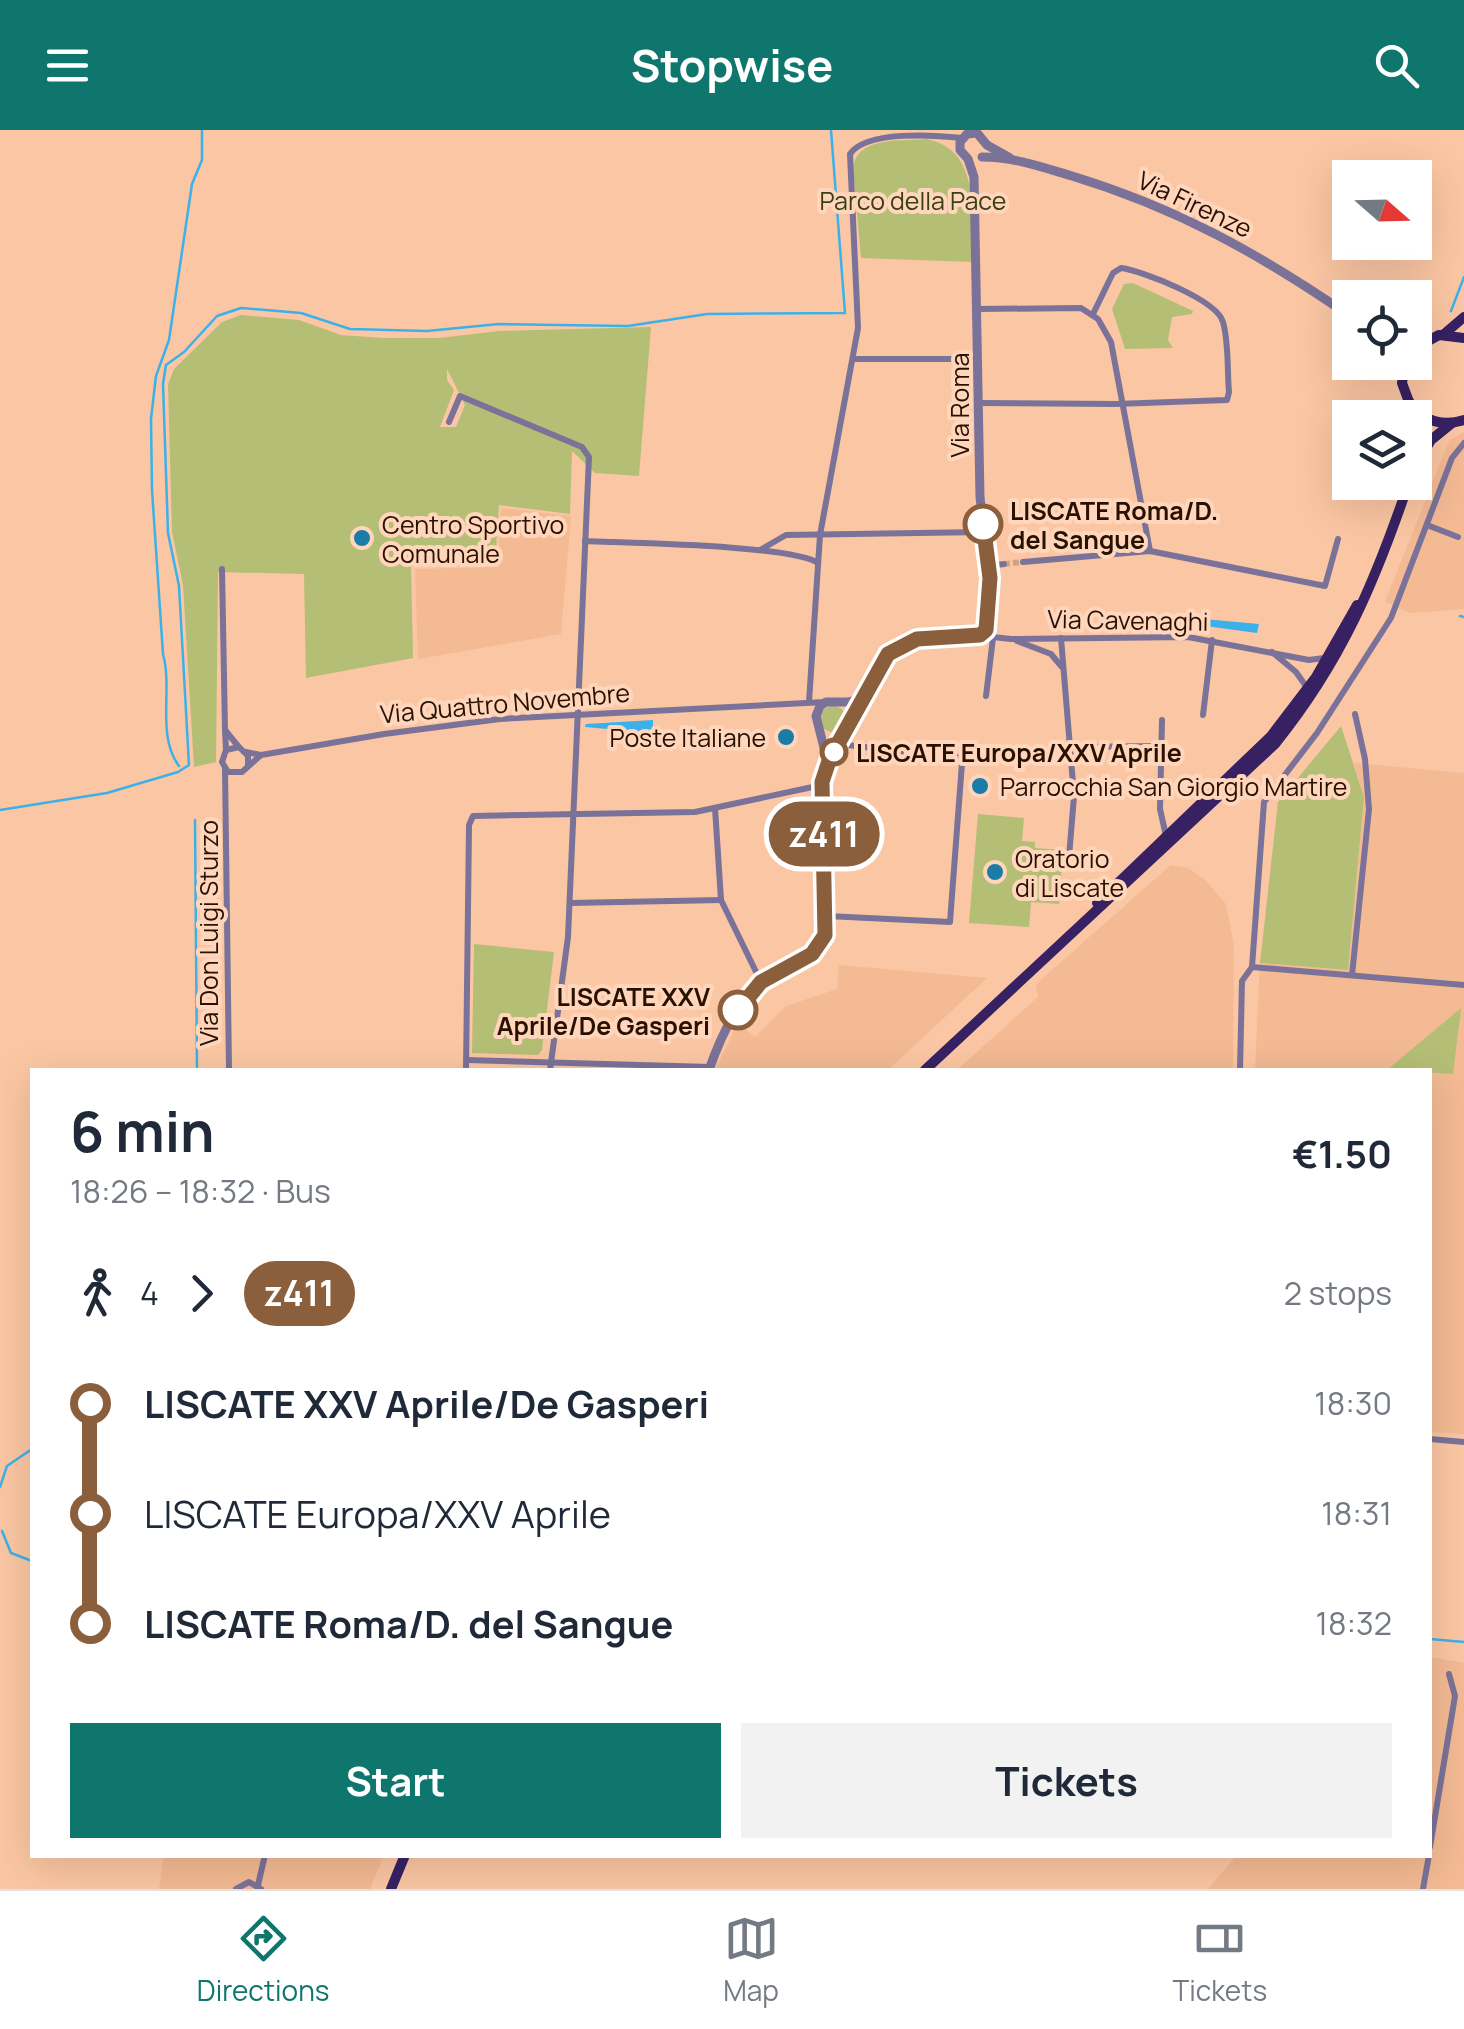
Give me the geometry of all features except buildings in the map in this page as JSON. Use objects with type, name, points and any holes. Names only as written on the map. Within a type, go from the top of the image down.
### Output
[{"type":"main road","points":[[1432,339],[1443,335],[1464,317]]},
{"type":"main road","points":[[1443,335],[1464,338]]},
{"type":"main road","points":[[1403,380],[1408,400]]},
{"type":"main road","points":[[1432,419],[1460,421]]},
{"type":"main road","points":[[1432,440],[1460,421]]},
{"type":"main road","points":[[927,1068],[1275,744],[1333,663],[1354,624],[1402,500]]},
{"type":"main road","points":[[1035,969],[1093,906],[1255,753],[1308,689],[1370,583]]},
{"type":"main road","points":[[391,1889],[404,1858]]},
{"type":"street","points":[[466,1060],[550,1066],[710,1068],[734,1016],[761,982],[816,950],[825,935],[822,785],[826,757],[809,702],[820,534],[859,318],[848,166],[855,147],[862,142],[967,133]]},
{"type":"street","points":[[960,150],[967,133]]},
{"type":"street","name":"Via Firenze","points":[[967,133],[984,137],[1010,158]]},
{"type":"street","points":[[940,137],[968,159]]},
{"type":"street","name":"Via Roma","points":[[974,177],[984,137]]},
{"type":"street","name":"Via Firenze","points":[[968,159],[1010,158],[1111,188],[1182,216],[1270,261],[1332,304]]},
{"type":"street","name":"Via Roma","points":[[968,159],[974,177],[979,480],[989,566],[989,635]]},
{"type":"street","points":[[980,403],[1226,400],[1229,392],[1223,322],[1212,307],[1179,289],[1124,268],[1112,275],[1093,314]]},
{"type":"street","points":[[978,308],[1075,308],[1093,314],[1111,342],[1150,551]]},
{"type":"street","points":[[854,359],[979,359]]},
{"type":"street","points":[[449,422],[460,396],[584,448],[589,462],[570,903],[550,1066]]},
{"type":"street","points":[[1240,1068],[1242,981],[1249,970],[1264,802],[1317,733],[1388,624],[1452,458],[1464,443]]},
{"type":"street","points":[[1426,525],[1458,537]]},
{"type":"street","points":[[758,550],[784,535],[984,532]]},
{"type":"street","points":[[1022,562],[1150,551],[1326,586],[1338,539]]},
{"type":"street","points":[[585,541],[758,550],[806,556],[818,563]]},
{"type":"street","points":[[989,566],[1004,564]]},
{"type":"street","points":[[222,568],[225,730],[226,750],[222,757],[225,769],[238,773],[248,765],[242,749],[225,730]]},
{"type":"street","points":[[825,769],[884,658],[903,644],[917,639],[989,635],[986,696]]},
{"type":"street","name":"Via Cavenaghi","points":[[989,635],[1011,639],[1155,636],[1212,640],[1312,660],[1330,653]]},
{"type":"street","points":[[1060,638],[1074,806],[1069,857]]},
{"type":"street","points":[[1011,639],[1052,655],[1062,668]]},
{"type":"street","points":[[1204,716],[1212,640]]},
{"type":"street","points":[[1271,651],[1296,672],[1308,689]]},
{"type":"street","points":[[816,716],[818,708],[832,702],[863,698]]},
{"type":"street","points":[[832,702],[849,710],[850,721]]},
{"type":"street","name":"Via Quattro Novembre","points":[[242,749],[262,755],[442,726],[577,714],[832,702]]},
{"type":"street","points":[[1352,976],[1369,809],[1365,759],[1355,714]]},
{"type":"street","points":[[1162,720],[1160,809],[1167,837]]},
{"type":"street","points":[[821,733],[831,738],[844,732]]},
{"type":"street","points":[[821,733],[838,744],[962,758],[950,922],[827,916]]},
{"type":"street","points":[[1069,747],[1162,746]]},
{"type":"street","points":[[226,750],[242,749]]},
{"type":"street","name":"Via Quattro Novembre","points":[[248,765],[262,755]]},
{"type":"street","name":"Via Don Luigi Sturzo","points":[[225,769],[229,1068]]},
{"type":"street","name":"Via Don Luigi Sturzo","points":[[228,795],[238,773]]},
{"type":"street","points":[[466,1068],[473,816],[675,813],[822,785]]},
{"type":"street","points":[[715,808],[722,900],[761,982]]},
{"type":"street","points":[[570,903],[722,900]]},
{"type":"street","points":[[1249,970],[1464,986]]},
{"type":"street","points":[[1432,1439],[1464,1442]]},
{"type":"street","points":[[1432,1835],[1456,1696],[1449,1674]]},
{"type":"street","points":[[236,1889],[249,1882],[260,1887],[264,1858]]},
{"type":"street","points":[[1423,1889],[1428,1858]]},
{"type":"shaded area","points":[[1464,432],[1464,609],[1410,613],[1385,602],[1426,500],[1432,500],[1432,484],[1449,441]]},
{"type":"shaded area","points":[[501,508],[571,516],[561,634],[418,659],[415,569],[498,567]]},
{"type":"shaded area","points":[[1354,763],[1464,773],[1464,1434],[1432,1432],[1432,1068],[1255,1068],[1260,963],[1348,970],[1364,797]]},
{"type":"shaded area","points":[[1171,865],[1188,868],[1226,904],[1234,946],[1233,1068],[959,1068],[1038,997],[1036,984]]},
{"type":"shaded area","points":[[839,965],[987,978],[890,1068],[716,1068],[738,1023],[755,1037],[786,1006],[837,989]]},
{"type":"shaded area","points":[[1432,1657],[1464,1663],[1464,1889],[1208,1889],[1234,1858],[1432,1858]]},
{"type":"shaded area","points":[[164,1858],[383,1858],[370,1889],[159,1889]]},
{"type":"green space","name":"Parco della Pace","points":[[926,139],[944,145],[957,156],[965,171],[972,207],[972,262],[861,258],[853,169],[856,158],[862,150],[881,142]]},
{"type":"green space","points":[[1133,283],[1193,311],[1172,317],[1168,340],[1173,348],[1125,349],[1112,309],[1124,284]]},
{"type":"green space","points":[[241,315],[299,320],[341,335],[383,338],[651,327],[639,476],[595,473],[572,451],[570,514],[499,505],[495,563],[411,566],[413,658],[306,678],[304,574],[218,572],[216,762],[194,767],[183,585],[172,532],[168,384],[174,369],[222,322]],"holes":[[[447,369],[465,405],[456,427],[440,427],[454,390],[447,380]]]},
{"type":"green space","points":[[833,706],[842,710],[846,719],[842,728],[833,732],[824,728],[820,719],[824,710]]},
{"type":"green space","points":[[1341,726],[1364,797],[1348,970],[1260,963],[1278,802]]},
{"type":"green space","points":[[978,814],[1024,818],[1022,841],[1035,842],[1035,848],[1063,850],[1059,904],[1031,902],[1029,927],[969,923]]},
{"type":"green space","points":[[474,944],[554,952],[542,1050],[538,1055],[472,1053]]},
{"type":"green space","points":[[1461,1008],[1453,1074],[1432,1073],[1432,1068],[1389,1068]]},
{"type":"water","points":[[1160,615],[1259,624],[1257,633],[1160,624]]},
{"type":"water","points":[[653,720],[653,733],[585,727],[586,724]]},
{"type":"waterway","points":[[179,766],[166,726],[151,419],[156,376],[169,340],[192,184],[202,160],[202,130]]},
{"type":"waterway","points":[[0,810],[107,793],[178,772],[189,765],[179,586],[168,533],[163,384],[166,365],[184,352],[217,316],[241,308],[301,313],[350,329],[427,331],[499,324],[628,326],[707,314],[845,313],[831,130]]},
{"type":"waterway","points":[[1451,311],[1464,277]]},
{"type":"waterway","points":[[1460,616],[1464,617]]},
{"type":"waterway","points":[[195,820],[197,1068]]},
{"type":"waterway","points":[[0,1487],[7,1466],[30,1450]]},
{"type":"waterway","points":[[2,1531],[11,1553],[30,1560]]},
{"type":"waterway","points":[[1432,1639],[1464,1642]]},
{"type":"tunnel","points":[[1004,564],[1023,562]]},
{"type":"bus line","name":"z411","points":[[738,1010],[761,982],[812,954],[825,935],[823,778],[882,661],[910,641],[980,635],[986,630],[990,578],[983,524]]},
{"type":"place","name":"LISCATE Roma/D. del Sangue","points":[[983,524]]},
{"type":"place","name":"Centro Sportivo Comunale","points":[[362,538]]},
{"type":"place","name":"Poste Italiane","points":[[786,737]]},
{"type":"place","name":"LISCATE Europa/XXV Aprile","points":[[834,752]]},
{"type":"place","name":"Parrocchia San Giorgio Martire","points":[[980,786]]},
{"type":"place","name":"Oratorio di Liscate","points":[[995,872]]},
{"type":"place","name":"LISCATE XXV Aprile/De Gasperi","points":[[738,1010]]}]
